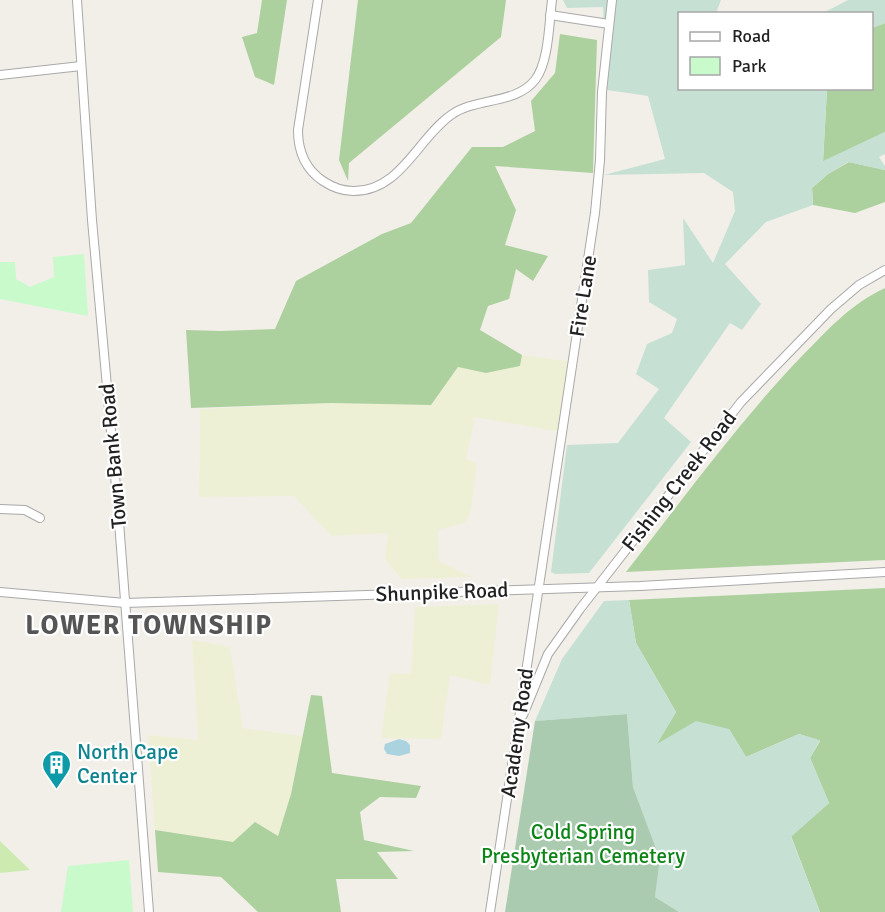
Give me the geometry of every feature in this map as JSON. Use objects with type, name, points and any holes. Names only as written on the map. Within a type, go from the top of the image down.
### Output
[{"type":"street","name":"Town Bank Road","points":[[77,0],[92,220],[125,603],[148,912]]},
{"type":"street","points":[[318,0],[298,139],[303,158],[314,174],[329,185],[348,191],[374,188],[391,179],[444,120],[461,109],[513,95],[528,87],[542,67],[552,0]]},
{"type":"street","name":"Fire Lane","points":[[538,589],[595,213],[602,92],[612,0]]},
{"type":"street","points":[[550,15],[609,24]]},
{"type":"street","points":[[0,75],[81,66]]},
{"type":"street","name":"Fishing Creek Road","points":[[517,728],[548,654],[741,402],[831,309],[859,285],[885,270]]},
{"type":"street","points":[[0,509],[25,510],[39,518]]},
{"type":"street","name":"Shunpike Road","points":[[0,592],[125,603],[597,588],[885,572]]},
{"type":"street","name":"Academy Road","points":[[490,912],[538,589]]},
{"type":"green space","points":[[262,0],[287,0],[274,85],[255,77],[242,37],[257,33]]},
{"type":"green space","points":[[358,0],[506,0],[501,37],[349,163],[348,181],[339,160]]},
{"type":"green space","points":[[563,0],[721,0],[716,12],[678,12],[678,90],[827,90],[823,161],[885,132],[885,154],[879,157],[885,170],[848,162],[828,174],[812,188],[813,205],[766,222],[725,264],[761,304],[742,330],[730,323],[664,418],[691,442],[589,573],[555,574],[551,572],[567,445],[618,443],[659,389],[636,374],[647,344],[672,333],[677,319],[649,302],[648,270],[685,265],[683,218],[713,263],[735,211],[733,192],[704,173],[604,175],[665,159],[648,96],[607,90],[603,7],[567,8]]},
{"type":"green space","points":[[848,0],[885,0],[885,23],[873,28],[873,12],[825,12]]},
{"type":"green space","points":[[885,23],[885,132],[823,162],[827,90],[873,90],[873,28]]},
{"type":"green space","points":[[560,34],[597,40],[593,173],[495,166],[516,210],[505,245],[548,256],[533,281],[516,269],[509,299],[488,306],[480,330],[522,355],[520,366],[486,373],[458,367],[431,405],[331,403],[191,408],[186,330],[275,329],[296,281],[382,234],[411,223],[472,147],[503,147],[535,131],[531,101],[555,73]]},
{"type":"green space","points":[[849,162],[885,170],[885,202],[855,213],[813,205],[812,188],[828,174]]},
{"type":"green space","points":[[84,254],[88,316],[0,299],[0,262],[15,262],[16,279],[30,287],[54,277],[53,257]]},
{"type":"green space","points":[[885,288],[885,560],[626,572],[711,462],[777,382],[840,318]]},
{"type":"green space","points":[[522,355],[572,362],[561,432],[475,417],[466,459],[477,463],[471,510],[466,522],[438,530],[439,561],[471,577],[402,579],[385,560],[388,533],[331,536],[294,496],[199,497],[200,409],[331,403],[431,405],[458,367],[486,373],[520,366]]},
{"type":"green space","points":[[885,588],[885,912],[820,912],[791,836],[829,803],[810,758],[820,741],[799,734],[746,757],[729,729],[656,745],[676,712],[636,643],[629,600]]},
{"type":"green space","points":[[629,600],[636,643],[676,712],[657,744],[696,721],[729,729],[746,757],[799,734],[820,740],[810,758],[829,803],[791,837],[820,912],[679,912],[655,897],[660,859],[633,787],[627,714],[535,721],[562,659],[604,601]]},
{"type":"green space","points":[[499,604],[490,685],[450,675],[441,739],[381,738],[390,673],[411,674],[415,607]]},
{"type":"green space","points":[[192,640],[230,647],[243,728],[302,736],[291,794],[277,837],[233,842],[155,830],[148,735],[198,740]]},
{"type":"green space","points":[[311,695],[322,696],[332,773],[421,786],[416,798],[380,797],[360,812],[364,840],[414,851],[377,852],[398,879],[336,879],[341,912],[258,912],[221,877],[158,872],[155,830],[233,842],[255,822],[278,836],[291,794]]},
{"type":"green space","name":"Cold Spring Presbyterian Cemetery","points":[[627,714],[633,787],[660,859],[655,897],[679,912],[505,912],[535,721]]},
{"type":"green space","points":[[0,841],[30,870],[0,873]]},
{"type":"green space","points":[[129,860],[133,912],[61,912],[68,866]]},
{"type":"water","points":[[399,739],[410,745],[410,753],[399,756],[387,754],[384,749],[385,744]]},
{"type":"place","name":"North Cape Center","points":[[56,790]]},
{"type":"district","name":"LOWER TOWNSHIP","points":[[149,625]]}]
